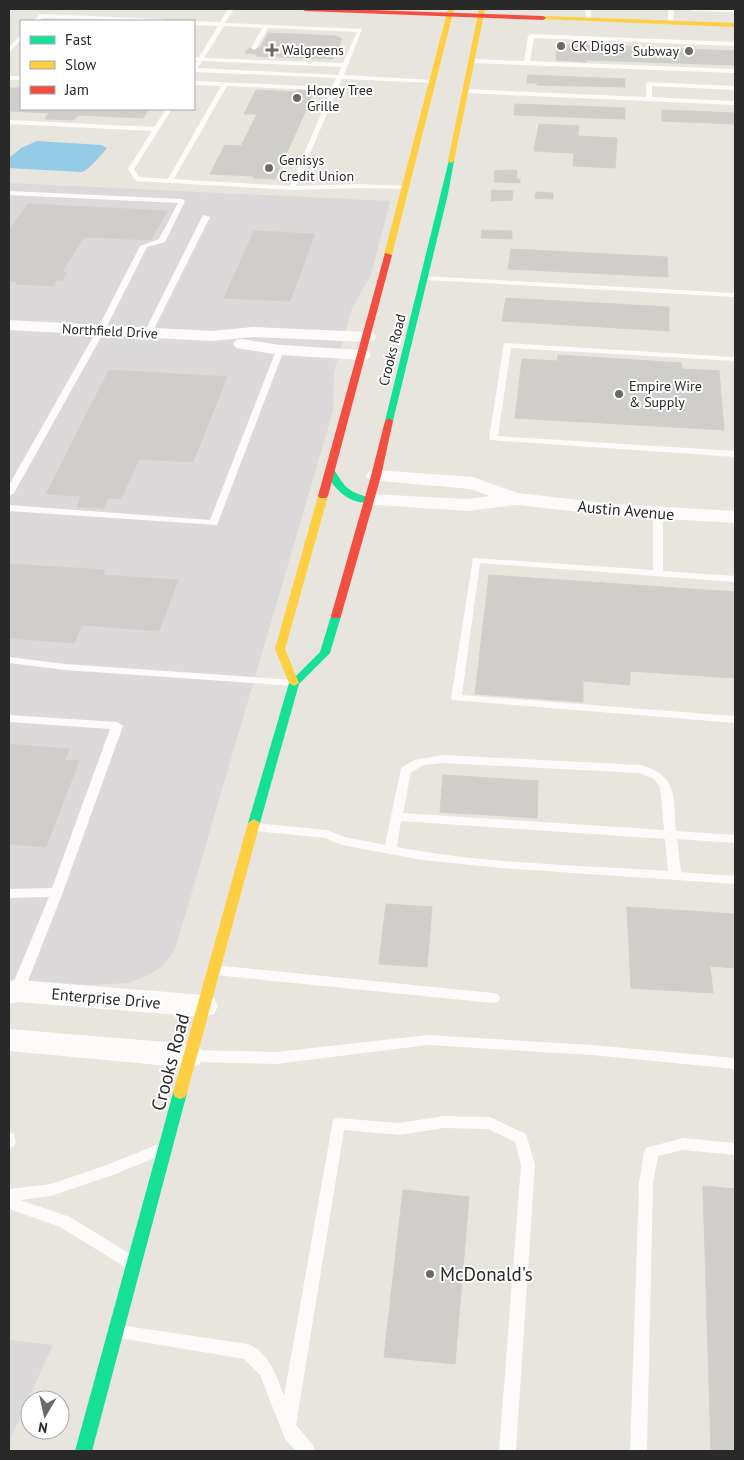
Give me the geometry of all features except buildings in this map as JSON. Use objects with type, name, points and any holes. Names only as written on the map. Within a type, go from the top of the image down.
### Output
[{"type":"main road","points":[[305,9],[589,14],[671,22],[735,25]]},
{"type":"main road","name":"Crooks Road","points":[[294,683],[280,650],[362,355],[375,338],[384,270],[450,11]]},
{"type":"main road","name":"Crooks Road","points":[[83,1451],[213,970],[294,683],[325,653],[376,476],[406,359],[421,282],[445,194],[450,142],[464,91],[481,12]]},
{"type":"main road","points":[[444,33],[460,34],[475,39]]},
{"type":"main road","points":[[420,130],[430,139]]},
{"type":"main road","points":[[384,270],[394,281]]},
{"type":"main road","points":[[396,345],[406,359]]},
{"type":"main road","points":[[330,470],[335,485],[343,494],[369,500]]},
{"type":"street","name":"Northfield Drive","points":[[10,327],[211,336],[253,332],[375,338]]},
{"type":"street","name":"Northfield Drive","points":[[211,336],[249,346],[280,350],[362,355]]},
{"type":"street","name":"Austin Avenue","points":[[376,476],[473,483],[517,499]]},
{"type":"street","name":"Austin Avenue","points":[[369,500],[467,505],[517,499],[658,513],[735,517]]},
{"type":"street","name":"Enterprise Drive","points":[[13,992],[204,1006]]},
{"type":"street","points":[[9,1040],[190,1056]]},
{"type":"lane","points":[[195,68],[230,9]]},
{"type":"lane","points":[[671,9],[671,22]]},
{"type":"lane","points":[[693,9],[735,10]]},
{"type":"lane","points":[[37,20],[40,16],[138,20]]},
{"type":"lane","points":[[195,22],[360,30],[292,188]]},
{"type":"lane","points":[[247,60],[266,26]]},
{"type":"lane","points":[[527,63],[531,36],[735,44]]},
{"type":"lane","points":[[11,52],[20,38]]},
{"type":"lane","points":[[195,59],[345,65]]},
{"type":"lane","points":[[471,61],[735,71]]},
{"type":"lane","points":[[195,70],[432,81]]},
{"type":"lane","points":[[195,83],[334,89]]},
{"type":"lane","points":[[170,181],[225,84]]},
{"type":"lane","points":[[650,99],[649,84],[735,88]]},
{"type":"lane","points":[[464,91],[735,103]]},
{"type":"lane","points":[[168,110],[131,169],[138,179],[292,188],[360,186],[406,188]]},
{"type":"lane","points":[[9,122],[156,129]]},
{"type":"lane","points":[[9,193],[182,201],[162,240],[144,246],[101,330],[9,493]]},
{"type":"lane","points":[[148,333],[206,217]]},
{"type":"lane","points":[[421,282],[735,295]]},
{"type":"lane","points":[[735,359],[506,345],[493,438],[735,454]]},
{"type":"lane","points":[[9,508],[214,523],[280,350]]},
{"type":"lane","points":[[658,513],[658,574]]},
{"type":"lane","points":[[735,579],[476,560],[456,698],[735,720]]},
{"type":"lane","points":[[9,660],[65,667],[294,683]]},
{"type":"lane","points":[[9,718],[117,726],[57,892],[13,992]]},
{"type":"lane","points":[[390,850],[405,771],[412,764],[426,760],[443,759],[641,769],[658,776],[666,787],[676,876]]},
{"type":"lane","points":[[396,817],[735,839]]},
{"type":"lane","points":[[253,827],[327,834],[342,841],[422,856],[501,864],[735,880]]},
{"type":"lane","points":[[9,893],[57,892]]},
{"type":"lane","points":[[213,970],[493,998]]},
{"type":"lane","points":[[190,1056],[276,1058],[428,1040],[592,1050],[735,1064]]},
{"type":"lane","points":[[288,1424],[338,1124],[399,1129],[444,1122],[490,1123],[521,1138],[528,1165],[508,1451]]},
{"type":"lane","points":[[638,1451],[646,1183],[651,1152],[683,1144],[735,1148]]},
{"type":"lane","points":[[9,1195],[51,1190],[108,1171],[165,1148]]},
{"type":"lane","points":[[9,1203],[66,1222],[134,1264]]},
{"type":"lane","points":[[115,1331],[248,1352],[266,1370],[291,1433],[307,1451]]},
{"type":"shaded area","points":[[9,183],[390,201],[371,275],[352,308],[334,372],[333,411],[177,943],[171,956],[161,967],[148,975],[128,983],[88,985],[9,979]]},
{"type":"shaded area","points":[[9,1340],[53,1345],[32,1390],[20,1390],[20,1417],[9,1441]]},
{"type":"water","points":[[37,141],[101,145],[107,148],[92,165],[82,172],[9,168],[9,158],[21,148]]},
{"type":"traffic: fast","points":[[389,421],[445,194],[451,161]]},
{"type":"traffic: fast","points":[[330,470],[336,483],[344,492],[369,500]]},
{"type":"traffic: fast","points":[[254,823],[294,683],[325,653],[336,616]]},
{"type":"traffic: fast","points":[[83,1451],[180,1093]]},
{"type":"traffic: slow","points":[[388,255],[451,9]]},
{"type":"traffic: slow","points":[[451,161],[482,9]]},
{"type":"traffic: slow","points":[[543,18],[735,25]]},
{"type":"traffic: slow","points":[[294,683],[280,649],[323,496]]},
{"type":"traffic: slow","points":[[180,1093],[254,823]]},
{"type":"traffic: jam","points":[[305,9],[543,18]]},
{"type":"traffic: jam","points":[[323,496],[388,255]]},
{"type":"traffic: jam","points":[[336,616],[376,476],[389,421]]},
{"type":"place","name":"CK Diggs","points":[[561,46]]},
{"type":"place","name":"Walgreens","points":[[272,50]]},
{"type":"place","name":"Subway","points":[[689,51]]},
{"type":"place","name":"Honey Tree Grille","points":[[297,98]]},
{"type":"place","name":"Genisys Credit Union","points":[[269,168]]},
{"type":"place","name":"Empire Wire & Supply","points":[[619,394]]},
{"type":"place","name":"McDonald's","points":[[430,1274]]}]
